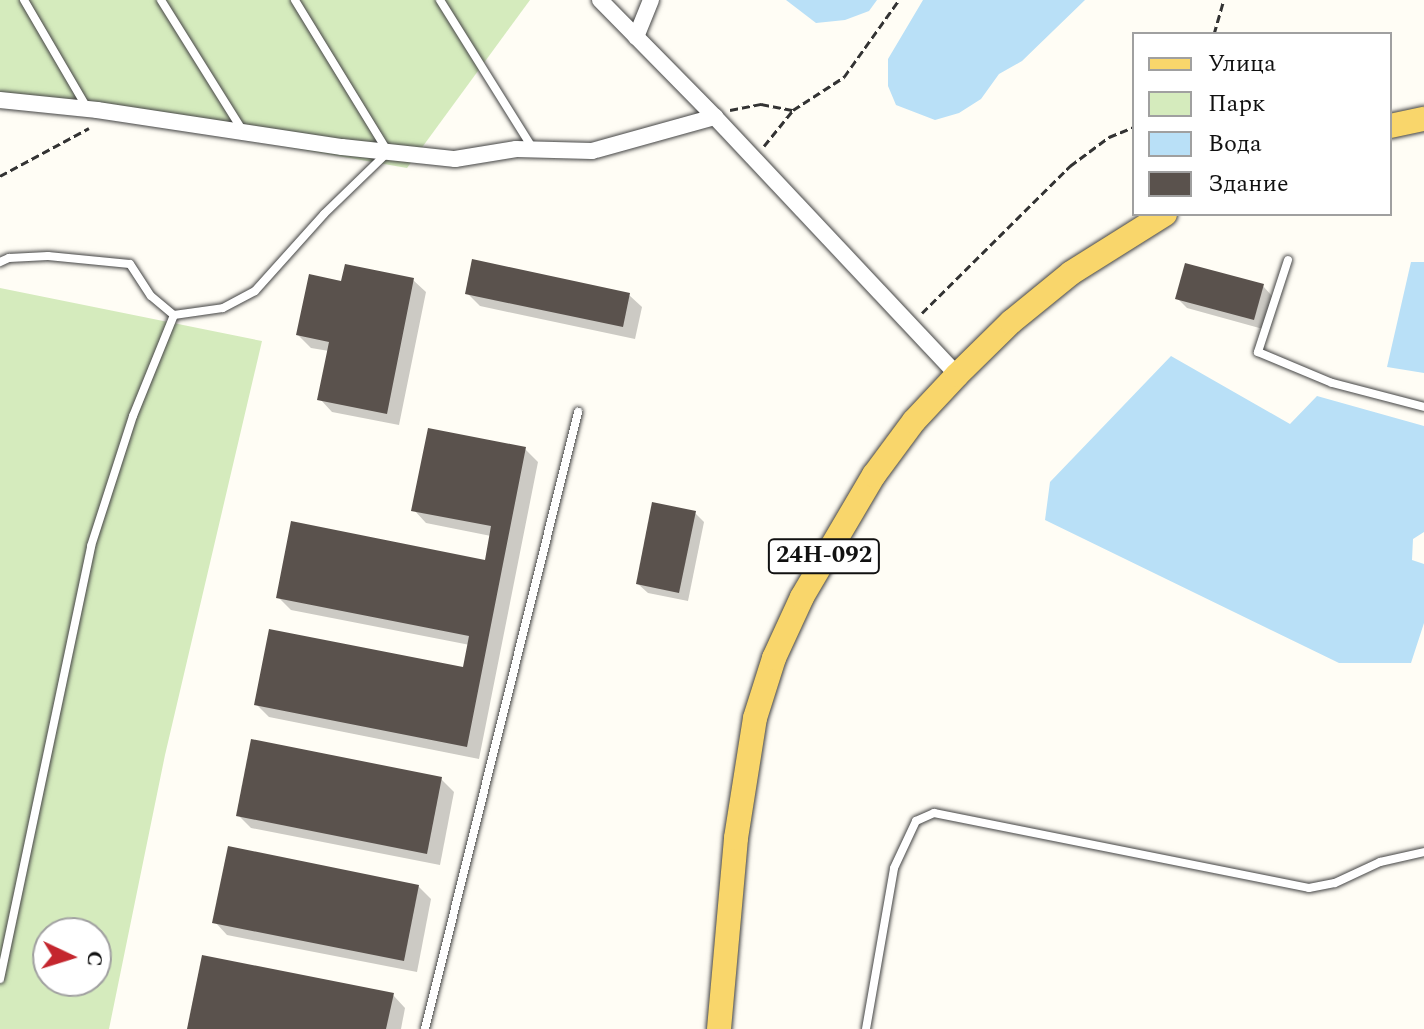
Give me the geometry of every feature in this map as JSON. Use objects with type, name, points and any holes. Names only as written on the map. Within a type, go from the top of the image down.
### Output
[{"type":"main road","points":[[1392,126],[1424,119]]},
{"type":"main road","name":"24Н-092","points":[[719,1029],[736,838],[755,718],[774,658],[802,597],[874,475],[914,421],[957,375],[1011,322],[1071,273],[1162,216]]},
{"type":"street","points":[[600,0],[755,159],[957,375]]},
{"type":"street","points":[[636,37],[651,0]]},
{"type":"street","points":[[0,100],[112,112],[455,159],[534,150],[592,151],[715,117]]},
{"type":"lane","points":[[24,0],[88,109]]},
{"type":"lane","points":[[161,0],[243,132]]},
{"type":"lane","points":[[0,262],[9,258],[48,256],[130,264],[151,296],[174,315],[223,308],[255,291],[324,214],[388,152],[295,0]]},
{"type":"lane","points":[[440,0],[534,150]]},
{"type":"lane","points":[[1288,260],[1258,352],[1332,383],[1424,407]]},
{"type":"lane","points":[[0,979],[91,546],[133,416],[174,315]]},
{"type":"lane","points":[[425,1029],[578,412]]},
{"type":"lane","points":[[866,1029],[894,868],[916,821],[934,813],[1309,888],[1335,883],[1380,862],[1424,852]]},
{"type":"path","points":[[755,159],[793,110],[844,77],[899,0]]},
{"type":"path","points":[[1215,32],[1224,0]]},
{"type":"path","points":[[715,117],[742,105],[793,110]]},
{"type":"path","points":[[0,176],[71,141],[112,112]]},
{"type":"path","points":[[913,328],[957,276],[1070,166],[1109,137],[1132,128]]},
{"type":"green space","points":[[0,0],[530,0],[407,168],[0,97]]},
{"type":"green space","points":[[0,288],[262,341],[165,755],[109,1029],[0,1029]]},
{"type":"water","points":[[786,0],[877,0],[869,11],[845,20],[816,23]]},
{"type":"water","points":[[923,0],[1085,0],[1022,61],[999,74],[981,99],[959,113],[935,120],[896,105],[888,86],[888,59]]},
{"type":"water","points":[[1411,262],[1424,262],[1424,373],[1387,367]]},
{"type":"water","points":[[1171,356],[1290,424],[1317,396],[1424,426],[1424,532],[1413,539],[1412,560],[1424,564],[1424,623],[1411,663],[1339,663],[1045,520],[1050,482]]},
{"type":"building","points":[[472,259],[630,293],[623,327],[465,294]]},
{"type":"building","points":[[1185,263],[1264,284],[1254,320],[1175,299]]},
{"type":"building","points":[[345,264],[414,278],[387,414],[317,400],[329,342],[296,335],[309,274],[341,281]]},
{"type":"building","points":[[428,428],[526,447],[467,747],[254,705],[269,629],[463,667],[469,636],[276,598],[291,521],[485,560],[491,526],[411,511]]},
{"type":"building","points":[[652,502],[696,511],[679,593],[636,584]]},
{"type":"building","points":[[251,739],[442,777],[427,854],[236,816]]},
{"type":"building","points":[[228,846],[419,885],[404,961],[212,923]]},
{"type":"building","points":[[202,955],[394,993],[386,1029],[187,1029]]}]
